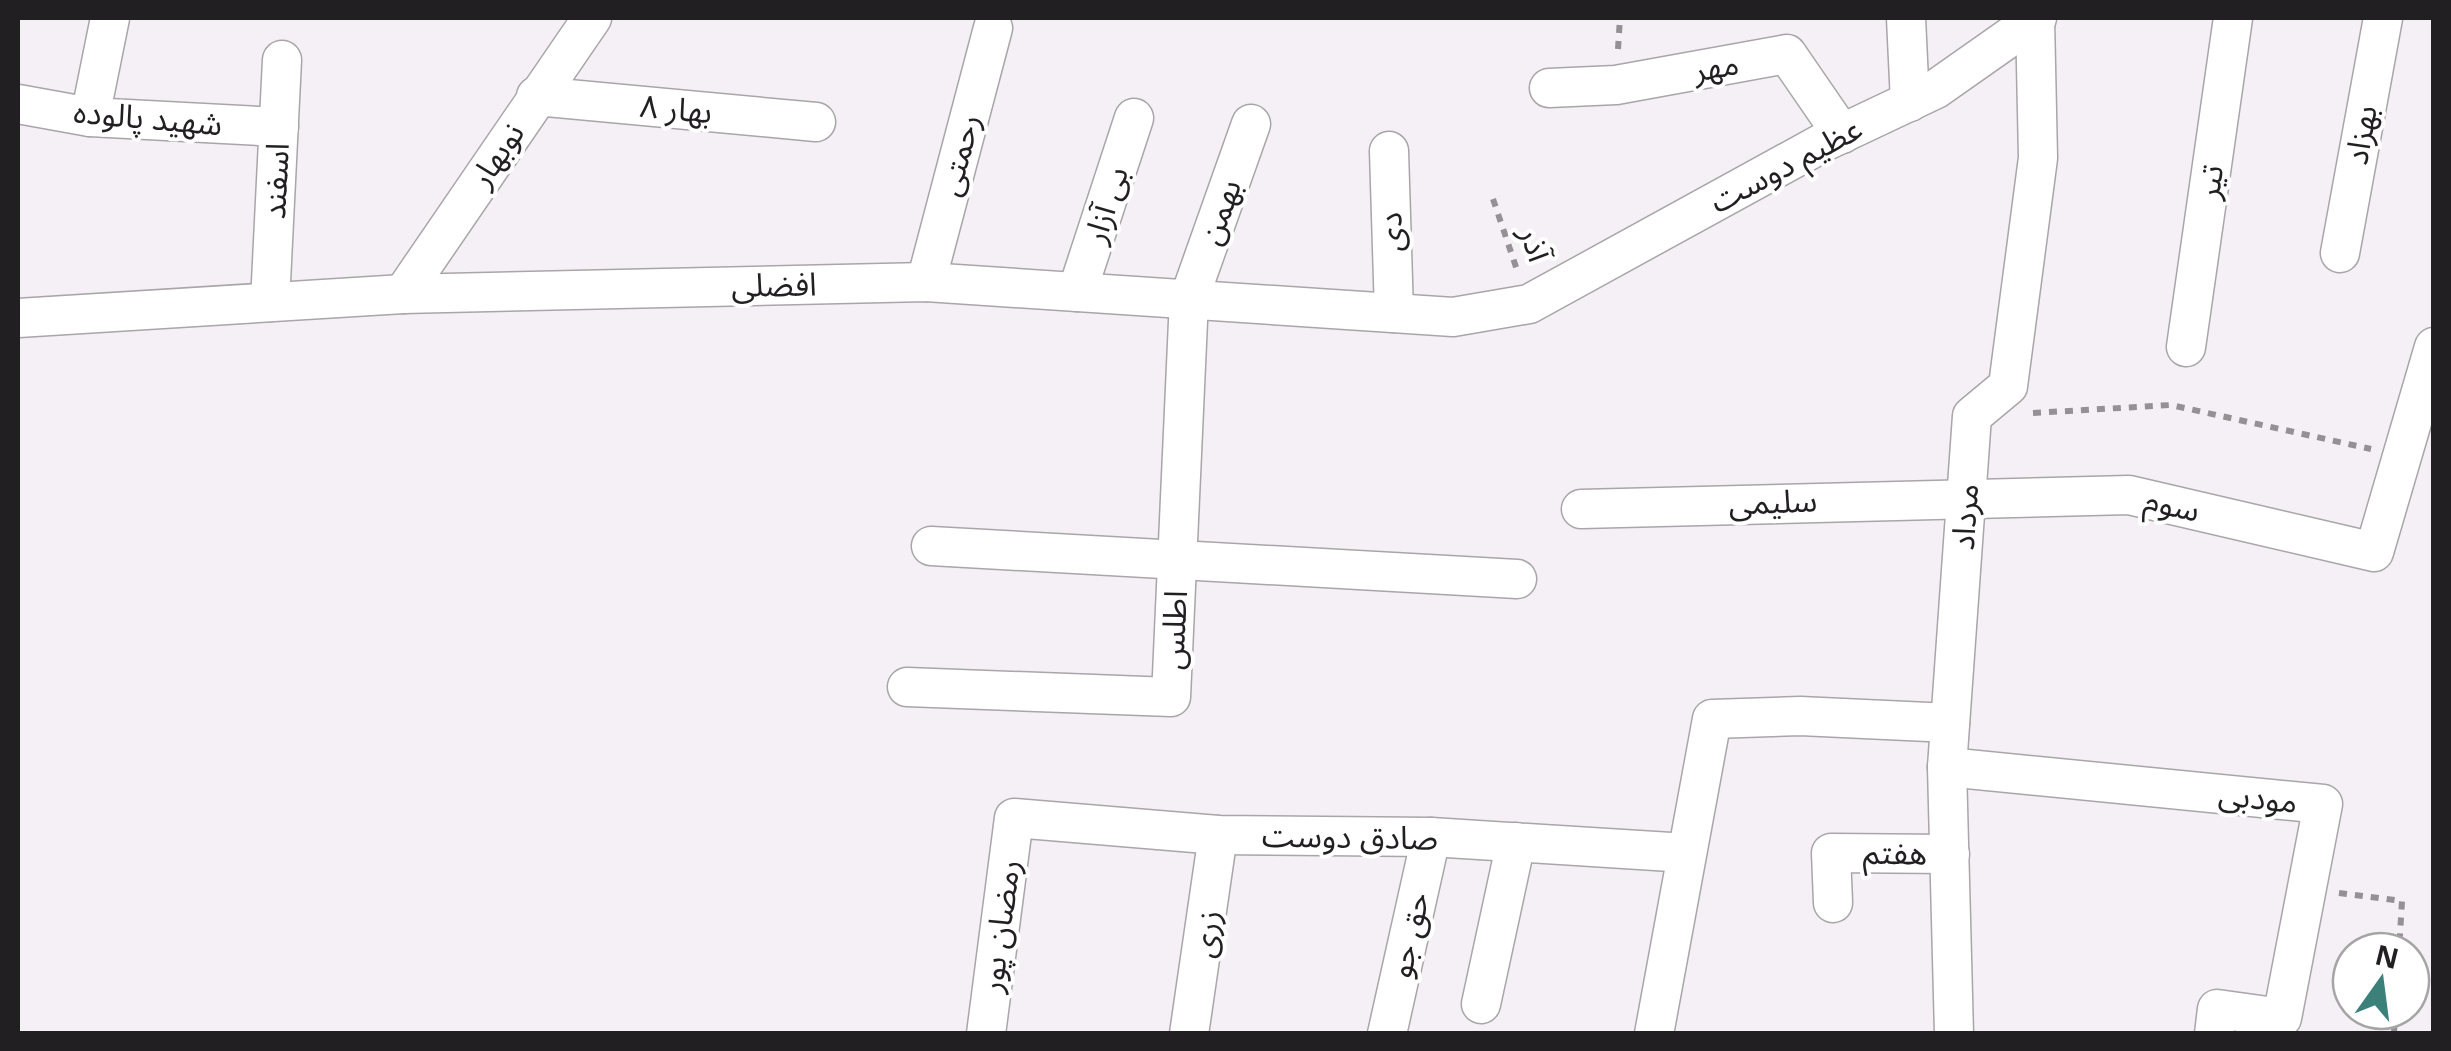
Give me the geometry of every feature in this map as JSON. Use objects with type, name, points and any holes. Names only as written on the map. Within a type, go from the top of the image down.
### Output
[{"type":"street","points":[[90,117],[110,18]]},
{"type":"street","name":"نوبهار","points":[[403,294],[592,18]]},
{"type":"street","points":[[1906,18],[1910,102]]},
{"type":"street","name":"عظیم دوست","points":[[1528,304],[1842,134],[1936,89],[2036,18]]},
{"type":"street","name":"مرداد","points":[[1954,1034],[1947,768],[1972,416],[2008,386],[2038,158],[2036,18]]},
{"type":"street","name":"تیر","points":[[2186,347],[2233,18]]},
{"type":"street","name":"بهزاد","points":[[2340,253],[2383,18]]},
{"type":"street","name":"رحمتی","points":[[926,282],[992,28]]},
{"type":"street","name":"مهر","points":[[1548,88],[1616,86],[1787,54],[1842,134]]},
{"type":"street","name":"اسفند","points":[[270,302],[282,60]]},
{"type":"street","name":"بهار ۸","points":[[536,96],[816,122]]},
{"type":"street","name":"شهید پالوده","points":[[18,104],[90,117],[278,127]]},
{"type":"street","name":"بی آزار","points":[[1077,292],[1134,118]]},
{"type":"street","name":"بهمن","points":[[1188,299],[1251,124]]},
{"type":"street","name":"دی","points":[[1389,151],[1394,313]]},
{"type":"street","name":"افضلی","points":[[18,318],[403,294],[926,282],[1453,318],[1528,304]]},
{"type":"street","name":"اطلس","points":[[907,688],[1172,697],[1188,299]]},
{"type":"street","points":[[2402,456],[2434,347]]},
{"type":"street","name":"سوم","points":[[1966,496],[2129,495],[2374,552],[2402,456]]},
{"type":"street","name":"سلیمی","points":[[1580,508],[1966,496]]},
{"type":"street","points":[[931,546],[1517,579]]},
{"type":"street","points":[[1654,1034],[1712,719],[1800,716],[1950,723]]},
{"type":"street","name":"مودبی","points":[[1947,768],[2323,804],[2282,1018],[2217,1009],[2214,1034]]},
{"type":"street","name":"صادق دوست","points":[[1014,818],[1218,835],[1431,837],[1687,853]]},
{"type":"street","name":"رمضان پور","points":[[986,1034],[1014,818]]},
{"type":"street","name":"زری","points":[[1189,1034],[1218,835]]},
{"type":"street","name":"حق جو","points":[[1387,1034],[1431,837]]},
{"type":"street","points":[[1481,1004],[1516,842]]},
{"type":"street","name":"هفتم","points":[[1833,903],[1830,853],[1950,854]]},
{"type":"path","name":"آذر","points":[[1493,199],[1528,304]]},
{"type":"path","points":[[2032,413],[2171,406],[2402,456]]},
{"type":"path","points":[[2306,889],[2402,902],[2400,931]]}]
